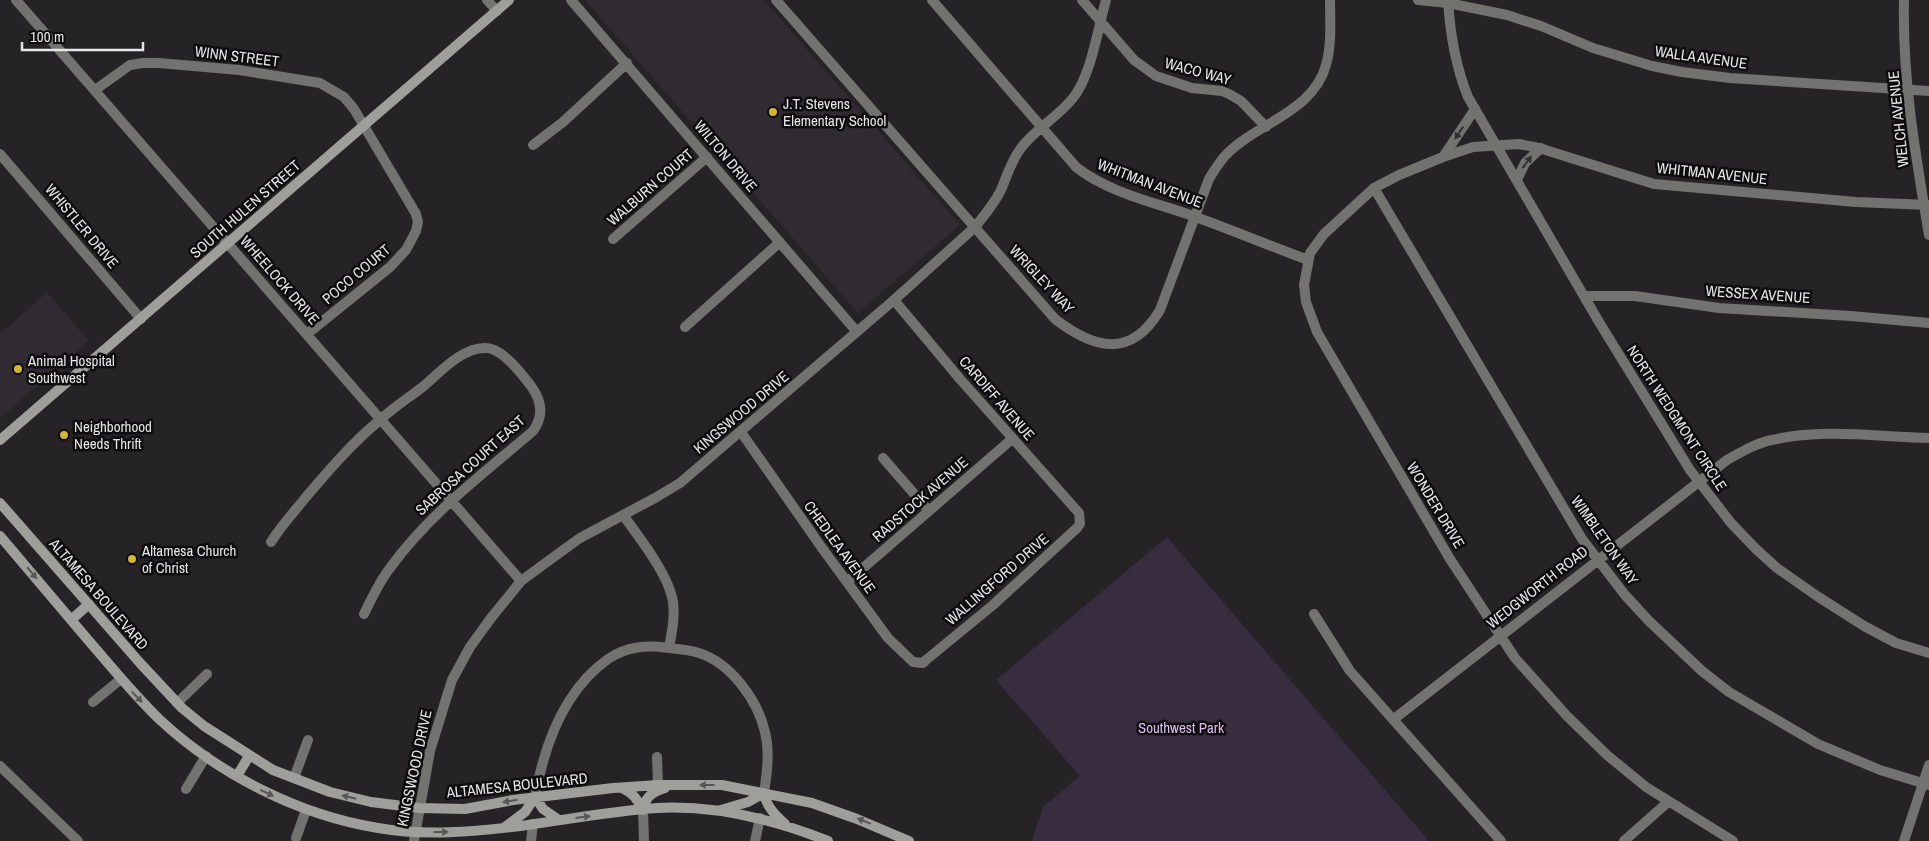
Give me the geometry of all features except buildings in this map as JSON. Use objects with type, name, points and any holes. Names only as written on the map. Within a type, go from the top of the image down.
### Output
[{"type":"main road","name":"SOUTH HULEN STREET","points":[[0,440],[509,0]]},
{"type":"main road","name":"ALTAMESA BOULEVARD","points":[[0,503],[177,703],[204,726],[273,770],[330,792],[371,802],[419,808],[465,809],[621,788],[658,785],[722,785],[821,806],[909,841]]},
{"type":"main road","points":[[0,536],[121,679],[165,724],[206,756],[256,788],[306,810],[415,836],[503,828],[643,810],[696,809],[760,818],[828,841]]},
{"type":"main road","points":[[71,620],[89,604]]},
{"type":"main road","points":[[237,776],[249,756]]},
{"type":"main road","points":[[643,810],[644,801],[648,796],[658,790],[676,785]]},
{"type":"main road","points":[[621,788],[637,798],[643,810]]},
{"type":"main road","points":[[717,811],[748,802],[764,793],[765,800],[774,814],[788,826]]},
{"type":"main road","points":[[503,828],[525,812],[536,798],[544,809],[559,820]]},
{"type":"street","name":"WHEELOCK DRIVE","points":[[16,0],[520,581]]},
{"type":"street","points":[[487,0],[497,11]]},
{"type":"street","name":"WILTON DRIVE","points":[[571,0],[857,332]]},
{"type":"street","name":"WRIGLEY WAY","points":[[776,0],[1055,319],[1085,339],[1099,344],[1111,345],[1125,342],[1144,332],[1160,310],[1216,167],[1236,146],[1305,100],[1315,89],[1327,64],[1330,44],[1330,0]]},
{"type":"street","name":"WHITMAN AVENUE","points":[[932,0],[1076,167],[1088,176],[1116,189],[1308,260]]},
{"type":"street","name":"WACO WAY","points":[[1082,0],[1134,60],[1156,76],[1192,88],[1222,91],[1229,94],[1241,101],[1266,127]]},
{"type":"street","name":"KINGSWOOD DRIVE","points":[[415,836],[430,751],[452,680],[470,647],[520,581],[580,538],[680,483],[894,300],[974,227],[989,210],[1020,149],[1042,126],[1066,106],[1075,95],[1085,75],[1106,0]]},
{"type":"street","name":"WALLA AVENUE","points":[[1418,0],[1448,2],[1507,14],[1594,48],[1652,66],[1682,72],[1730,78],[1929,91]]},
{"type":"street","name":"WELCH AVENUE","points":[[1904,0],[1908,90],[1914,142],[1926,205],[1929,235]]},
{"type":"street","name":"NORTH WEDGMONT CIRCLE","points":[[1448,2],[1451,38],[1458,72],[1475,109],[1584,296],[1697,481],[1731,523],[1777,568],[1864,626],[1896,643],[1929,652]]},
{"type":"street","name":"WINN STREET","points":[[95,90],[119,71],[130,65],[143,63],[238,70],[320,83],[332,88],[344,97],[364,126]]},
{"type":"street","points":[[533,145],[563,122],[627,63]]},
{"type":"street","points":[[1443,157],[1475,109]]},
{"type":"street","name":"POCO COURT","points":[[307,334],[390,267],[406,250],[416,231],[418,222],[416,214],[364,126]]},
{"type":"street","name":"WHITMAN AVENUE","points":[[1497,145],[1519,144],[1541,148],[1654,184],[1856,202],[1926,205]]},
{"type":"street","name":"WONDER DRIVE","points":[[1497,145],[1474,147],[1443,157],[1399,175],[1374,188],[1315,244],[1308,260],[1304,285],[1306,302],[1317,332],[1450,559],[1499,635],[1521,665],[1567,716],[1607,755],[1646,787],[1733,841]]},
{"type":"street","points":[[1517,180],[1525,163],[1541,148]]},
{"type":"street","name":"WHISTLER DRIVE","points":[[0,154],[141,319]]},
{"type":"street","name":"WALBURN COURT","points":[[613,239],[707,156]]},
{"type":"street","name":"WIMBLETON WAY","points":[[1374,188],[1568,517],[1582,539],[1625,596],[1702,671],[1729,692],[1818,744],[1880,770],[1926,784]]},
{"type":"street","points":[[685,328],[780,242]]},
{"type":"street","name":"WESSEX AVENUE","points":[[1584,296],[1635,296],[1719,308],[1929,323]]},
{"type":"street","name":"CARDIFF AVENUE","points":[[894,300],[1079,515]]},
{"type":"street","name":"SABROSA COURT EAST","points":[[271,542],[324,476],[380,419],[449,365],[473,350],[487,348],[510,360],[536,392],[540,402],[541,415],[538,424],[533,431],[451,500],[420,531],[389,568],[364,614]]},
{"type":"street","name":"CHEDLEA AVENUE","points":[[741,432],[888,638],[913,662],[923,662],[926,660]]},
{"type":"street","name":"WEDGWORTH ROAD","points":[[1394,718],[1697,481],[1727,460],[1749,448],[1771,440],[1796,436],[1833,435],[1929,438]]},
{"type":"street","name":"RADSTOCK AVENUE","points":[[847,582],[1012,438]]},
{"type":"street","points":[[883,458],[929,511]]},
{"type":"street","points":[[623,514],[659,568],[673,600],[674,619],[670,648]]},
{"type":"street","name":"WALLINGFORD DRIVE","points":[[926,660],[993,605],[1077,528],[1080,524],[1079,515]]},
{"type":"street","points":[[1314,614],[1350,671],[1394,718],[1501,841]]},
{"type":"street","points":[[536,798],[540,771],[555,725],[572,696],[609,658],[630,648],[648,646],[681,648],[714,660],[736,680],[748,695],[760,717],[765,734],[768,764],[764,793]]},
{"type":"street","points":[[177,703],[207,674]]},
{"type":"street","points":[[93,702],[121,679]]},
{"type":"street","points":[[294,778],[308,740]]},
{"type":"street","points":[[186,789],[206,756]]},
{"type":"street","points":[[657,757],[658,785]]},
{"type":"street","points":[[1904,841],[1926,784],[1929,765]]},
{"type":"street","points":[[0,766],[78,841]]},
{"type":"street","points":[[1624,841],[1668,802]]},
{"type":"street","points":[[296,838],[306,810]]},
{"type":"street","points":[[643,810],[644,841]]},
{"type":"street","points":[[755,841],[760,818]]},
{"type":"street","points":[[532,841],[533,824]]},
{"type":"shaded area","name":"J.T. Stevens Elementary School","points":[[585,0],[764,0],[960,225],[858,313]]},
{"type":"shaded area","points":[[47,292],[89,341],[0,418],[0,334]]},
{"type":"green space","name":"Southwest Park","points":[[1167,537],[1429,841],[1032,841],[1043,807],[1080,776],[996,680]]},
{"type":"place","name":"J.T. Stevens Elementary School","points":[[773,112]]},
{"type":"place","name":"Animal Hospital Southwest","points":[[18,369]]},
{"type":"place","name":"Neighborhood Needs Thrift","points":[[64,435]]},
{"type":"place","name":"Altamesa Church of Christ","points":[[132,559]]}]
